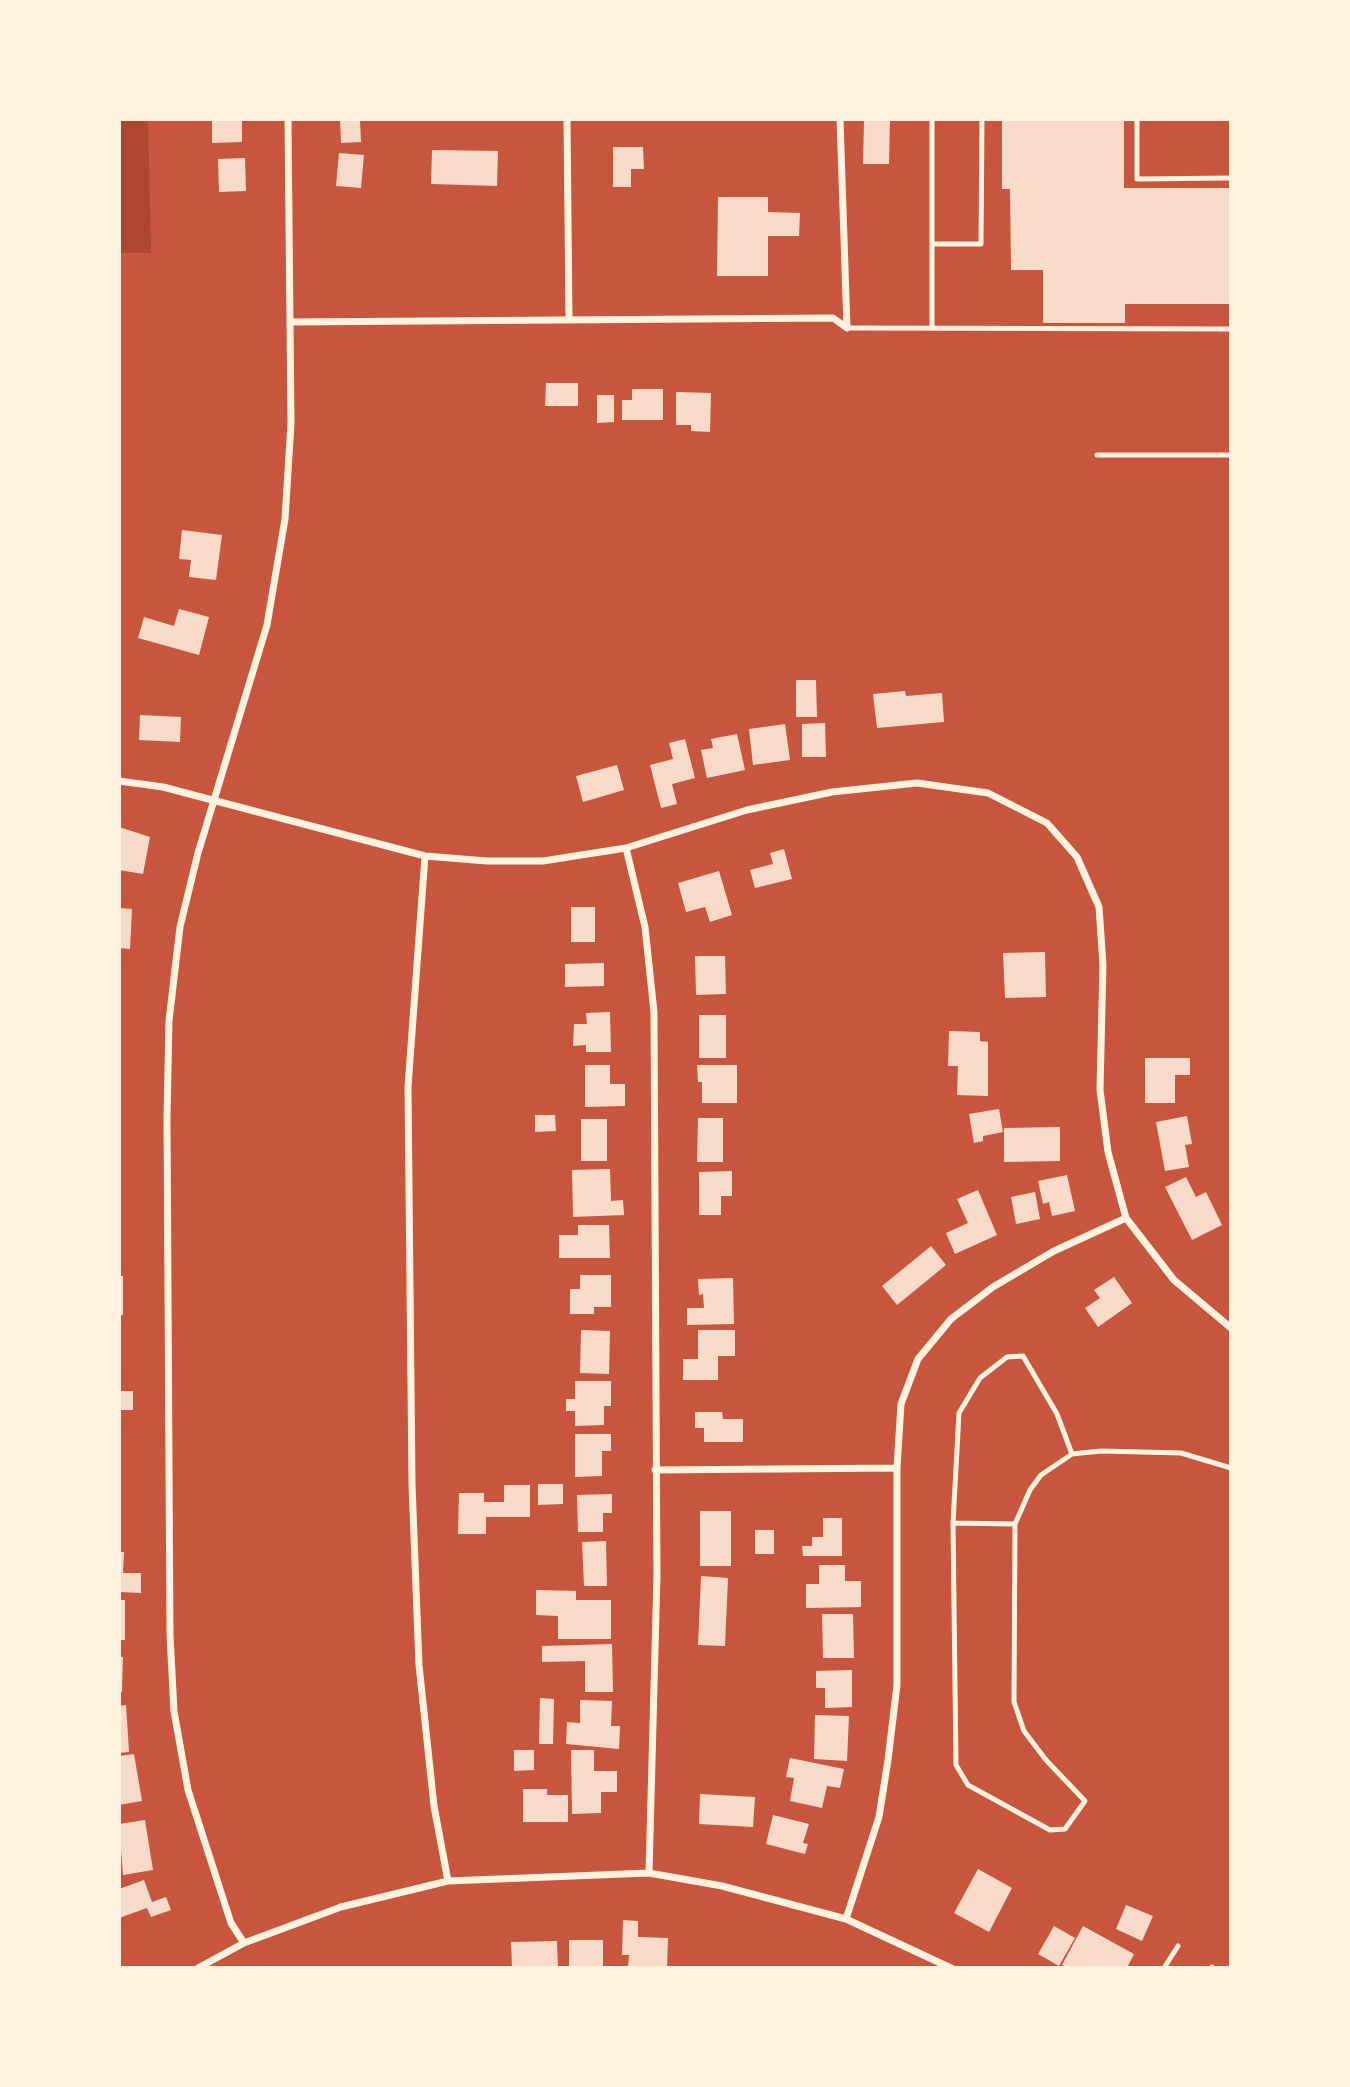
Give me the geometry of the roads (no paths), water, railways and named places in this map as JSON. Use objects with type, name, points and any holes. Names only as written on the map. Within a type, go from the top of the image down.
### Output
[{"type":"street","points":[[244,1943],[230,1923],[188,1790],[174,1711],[170,1635],[167,1118],[169,1020],[180,927],[214,800],[267,625],[285,519],[290,424],[288,119]]},
{"type":"street","points":[[567,119],[569,319]]},
{"type":"street","points":[[840,119],[847,328]]},
{"type":"street","points":[[290,322],[833,318],[847,328]]},
{"type":"street","points":[[119,781],[163,787],[425,856],[543,861],[626,848],[747,810],[832,792],[917,783],[988,793],[1047,823],[1077,857],[1099,907],[1103,965],[1100,1090],[1108,1152],[1126,1218],[1174,1280],[1231,1328]]},
{"type":"street","points":[[626,848],[645,928],[654,1012],[657,1577],[649,1873]]},
{"type":"street","points":[[425,856],[408,1087],[412,1483],[419,1665],[434,1806],[448,1881]]},
{"type":"street","points":[[846,1919],[879,1818],[897,1685],[897,1468],[901,1404],[918,1359],[951,1319],[1013,1275],[1055,1251],[1126,1218]]},
{"type":"street","points":[[655,1470],[897,1468]]},
{"type":"street","points":[[198,1968],[244,1943],[341,1907],[448,1881],[649,1873],[722,1886],[846,1919],[951,1968]]},
{"type":"lane","points":[[932,119],[932,328]]},
{"type":"lane","points":[[932,244],[981,244],[982,119]]},
{"type":"lane","points":[[1137,119],[1137,179],[1231,178]]},
{"type":"lane","points":[[847,328],[1231,328]]},
{"type":"lane","points":[[1097,455],[1231,455]]},
{"type":"lane","points":[[1072,1454],[1057,1414],[1023,1356],[1007,1357],[980,1378],[959,1413],[953,1524],[956,1765],[968,1785],[1050,1830],[1065,1829],[1085,1801],[1046,1760],[1024,1731],[1014,1702],[1015,1524],[1030,1490],[1041,1475],[1072,1454],[1154,1450],[1181,1453],[1231,1468]]},
{"type":"lane","points":[[953,1524],[1015,1524]]},
{"type":"lane","points":[[1164,1968],[1178,1945]]}]
